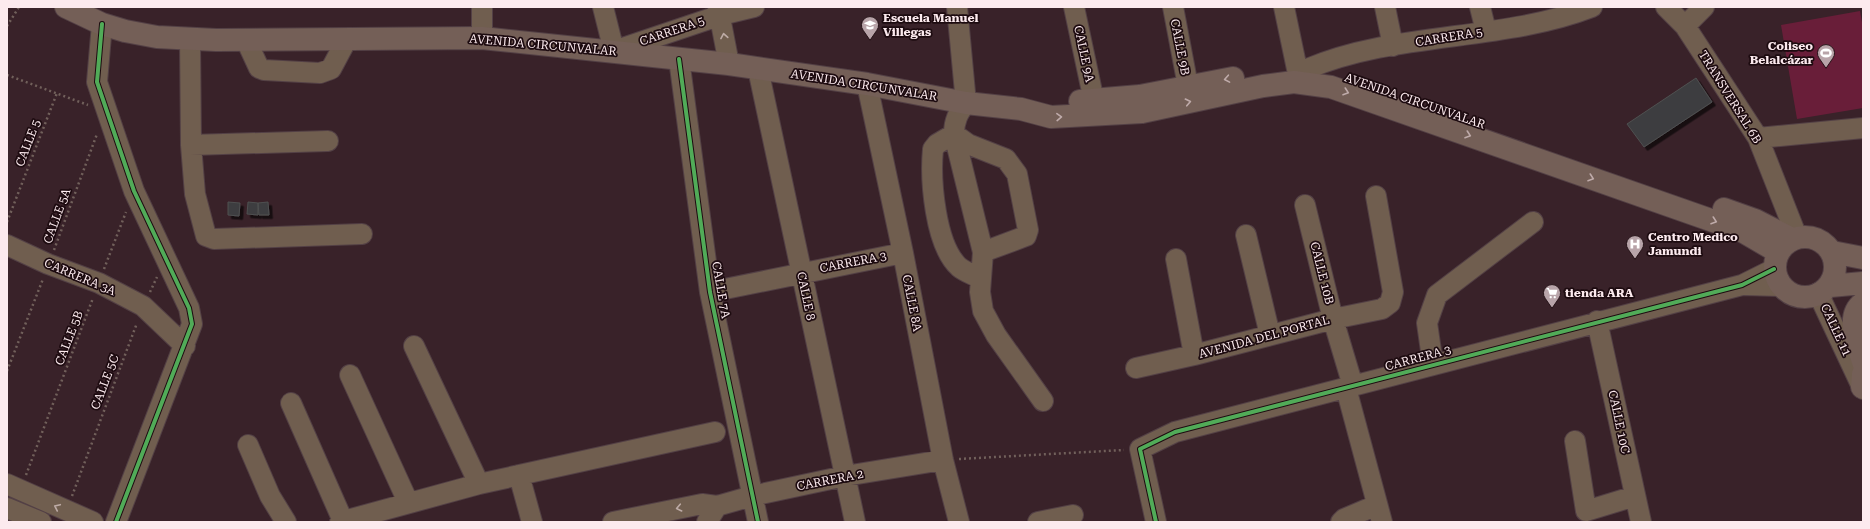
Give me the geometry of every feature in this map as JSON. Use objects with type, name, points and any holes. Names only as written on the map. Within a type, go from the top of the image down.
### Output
[{"type":"main road","name":"AVENIDA CIRCUNVALAR","points":[[66,7],[102,24],[125,32],[157,37],[246,40],[482,38],[729,64],[867,84],[966,103],[1022,109],[1051,117],[1142,112],[1263,86],[1294,82],[1331,87],[1742,231],[1784,257]]},
{"type":"main road","name":"AVENIDA CIRCUNVALAR","points":[[1022,109],[1046,102],[1094,101],[1140,96],[1256,74],[1302,69],[1339,75],[1366,83],[1755,220],[1784,257]]},
{"type":"main road","points":[[1824,289],[1835,275],[1836,263],[1832,252],[1826,244],[1808,236],[1784,257],[1791,294],[1802,296],[1824,289],[1863,283]]},
{"type":"main road","points":[[1832,252],[1863,258]]},
{"type":"main road","points":[[1863,303],[1856,311],[1853,322],[1863,362]]},
{"type":"street","points":[[482,7],[482,38]]},
{"type":"street","points":[[603,7],[614,51]]},
{"type":"street","name":"CARRERA 5","points":[[614,51],[719,11],[754,7]]},
{"type":"street","points":[[957,7],[966,103],[958,113],[954,123],[954,134],[983,252],[980,292],[983,311],[996,335],[1043,401]]},
{"type":"street","name":"CALLE 9A","points":[[1074,7],[1094,101]]},
{"type":"street","name":"CALLE 9B","points":[[1173,7],[1188,86]]},
{"type":"street","points":[[1284,7],[1302,69]]},
{"type":"street","points":[[1384,7],[1393,46]]},
{"type":"street","points":[[1480,7],[1486,31]]},
{"type":"street","name":"CARRERA 5","points":[[1302,69],[1332,58],[1393,46],[1540,22],[1592,7]]},
{"type":"street","points":[[1666,7],[1685,26],[1704,7]]},
{"type":"street","points":[[719,11],[729,64]]},
{"type":"street","points":[[102,24],[97,82],[105,112],[134,191],[165,260],[189,308],[192,324],[185,346],[116,522]]},
{"type":"street","name":"TRANSVERSAL 6B","points":[[1685,26],[1758,138],[1784,257]]},
{"type":"street","points":[[190,39],[191,145],[195,194],[206,236],[214,239],[362,234]]},
{"type":"street","points":[[246,40],[259,68],[264,70],[320,73],[331,69],[347,39]]},
{"type":"street","name":"CALLE 7A","points":[[679,59],[710,292],[758,522]]},
{"type":"street","name":"CALLE 8","points":[[758,69],[855,522]]},
{"type":"street","name":"CALLE 8A","points":[[867,84],[903,253],[943,460],[959,522]]},
{"type":"street","points":[[1758,138],[1863,128]]},
{"type":"street","points":[[954,134],[968,144],[1006,159],[1016,174],[1028,230],[1026,236],[983,252]]},
{"type":"street","points":[[954,134],[937,144],[933,149],[932,186],[941,230],[948,252],[960,267],[981,279]]},
{"type":"street","points":[[191,145],[328,141]]},
{"type":"street","name":"AVENIDA DEL PORTAL","points":[[1136,368],[1194,355],[1333,318],[1382,309],[1390,303],[1393,292],[1376,196]]},
{"type":"street","name":"CALLE 10B","points":[[1305,206],[1350,387],[1379,514]]},
{"type":"street","points":[[1433,365],[1427,324],[1437,295],[1533,222]]},
{"type":"street","points":[[1246,235],[1270,334]]},
{"type":"street","name":"CARRERA 3A","points":[[7,245],[48,264],[99,283],[143,306],[185,346]]},
{"type":"street","name":"CARRERA 3","points":[[710,292],[903,253]]},
{"type":"street","name":"CARRERA 3","points":[[1140,449],[1175,432],[1597,321],[1742,285],[1784,257]]},
{"type":"street","points":[[1176,259],[1194,355]]},
{"type":"street","name":"CALLE 11","points":[[1824,289],[1863,384]]},
{"type":"street","name":"CALLE 10C","points":[[1597,321],[1641,522]]},
{"type":"street","points":[[414,346],[479,484]]},
{"type":"street","points":[[350,376],[408,502]]},
{"type":"street","points":[[291,403],[342,522],[408,502],[479,484],[715,432]]},
{"type":"street","points":[[1575,441],[1586,511],[1635,496]]},
{"type":"street","points":[[248,445],[270,496],[286,522]]},
{"type":"street","points":[[1140,449],[1156,522]]},
{"type":"street","name":"CARRERA 2","points":[[613,522],[702,504],[717,506],[752,496],[845,476],[943,460]]},
{"type":"street","points":[[519,475],[532,522]]},
{"type":"street","points":[[14,487],[93,522]]},
{"type":"street","points":[[706,522],[717,506]]},
{"type":"street","points":[[7,508],[41,522]]},
{"type":"street","points":[[1341,522],[1344,519],[1379,514]]},
{"type":"street","points":[[1038,522],[1073,515]]},
{"type":"path","points":[[7,26],[19,7]]},
{"type":"path","points":[[7,76],[57,93],[105,112]]},
{"type":"path","points":[[943,460],[1140,449]]},
{"type":"shaded area","name":"Coliseo Belalcázar","points":[[1860,11],[1863,28],[1863,108],[1797,119],[1781,25]]},
{"type":"building","points":[[1696,78],[1712,102],[1644,147],[1627,124]]},
{"type":"building","points":[[228,202],[240,203],[239,216],[228,215]]},
{"type":"building","points":[[248,202],[258,203],[258,215],[247,214]]},
{"type":"building","points":[[268,202],[269,215],[259,215],[258,203]]},
{"type":"cycle path","points":[[102,24],[97,82],[134,191],[189,308],[192,324],[116,522]]},
{"type":"cycle path","points":[[679,59],[710,292],[758,522]]},
{"type":"cycle path","points":[[1156,522],[1140,449],[1175,432],[1742,285],[1774,269]]},
{"type":"place","name":"Escuela Manuel Villegas","points":[[870,40]]},
{"type":"place","name":"Coliseo Belalcázar","points":[[1826,68]]},
{"type":"place","name":"Centro Medico Jamundi","points":[[1635,259]]},
{"type":"place","name":"tienda ARA","points":[[1552,308]]}]
